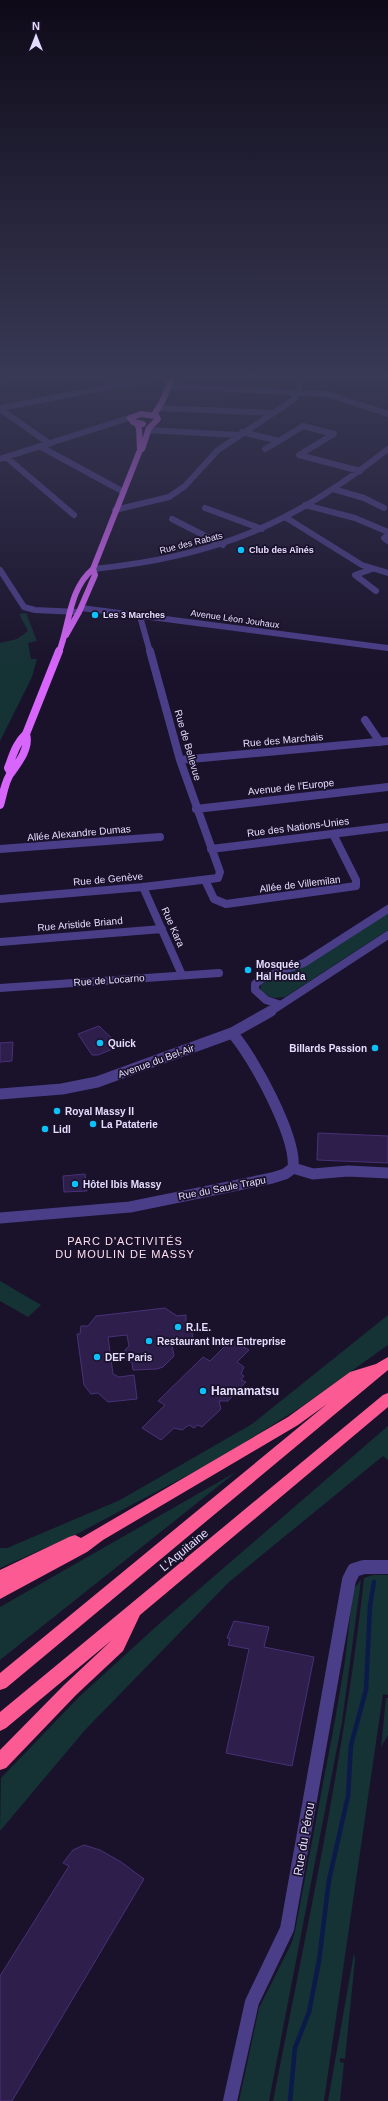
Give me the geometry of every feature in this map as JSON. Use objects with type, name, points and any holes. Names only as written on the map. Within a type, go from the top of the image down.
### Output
[{"type":"highway","points":[[0,1592],[82,1547],[97,1535],[293,1421],[355,1376],[386,1364]]},
{"type":"highway","name":"L'Aquitaine","points":[[0,1683],[386,1364]]},
{"type":"highway","name":"L'Aquitaine","points":[[0,1723],[388,1400]]},
{"type":"highway","points":[[0,1577],[84,1538],[97,1535]]},
{"type":"highway","points":[[0,1762],[70,1690],[116,1646],[136,1611]]},
{"type":"main road","points":[[0,805],[11,773],[17,768],[24,752],[28,741],[26,734],[66,635],[80,610],[95,573],[93,570],[129,476]]},
{"type":"main road","points":[[66,635],[65,624],[70,610],[87,573],[93,570]]},
{"type":"main road","points":[[79,590],[76,607],[80,610]]},
{"type":"main road","points":[[70,610],[80,610]]},
{"type":"street","points":[[25,476],[74,516]]},
{"type":"street","points":[[94,476],[122,491]]},
{"type":"street","points":[[115,510],[146,504],[169,497],[185,486],[194,476]]},
{"type":"street","name":"Rue des Rabats","points":[[93,570],[117,568],[169,558],[223,545],[262,529],[285,517],[352,476]]},
{"type":"street","points":[[333,489],[364,498],[384,508]]},
{"type":"street","points":[[305,505],[355,518],[388,533],[384,538],[388,541]]},
{"type":"street","points":[[205,508],[262,529]]},
{"type":"street","points":[[285,517],[362,565],[388,574]]},
{"type":"street","points":[[172,519],[223,545]]},
{"type":"street","points":[[372,569],[355,576],[376,591]]},
{"type":"street","points":[[1,575],[24,607],[35,610],[70,610]]},
{"type":"street","name":"Avenue Léon Jouhaux","points":[[80,610],[143,616],[388,648]]},
{"type":"street","name":"Rue de Bellevue","points":[[143,616],[141,620],[180,760],[196,809],[220,872],[218,878]]},
{"type":"street","points":[[365,720],[384,742]]},
{"type":"street","name":"Rue des Marchais","points":[[180,760],[384,742]]},
{"type":"street","name":"Avenue de l'Europe","points":[[196,809],[388,787]]},
{"type":"street","name":"Rue des Nations-Unies","points":[[212,849],[388,827]]},
{"type":"street","name":"Allée de Villemilan","points":[[205,880],[212,900],[217,903],[226,904],[356,886],[356,880],[333,834]]},
{"type":"street","name":"Allée Alexandre Dumas","points":[[0,849],[160,837]]},
{"type":"street","name":"Rue de Genève","points":[[0,899],[143,887],[218,878]]},
{"type":"street","name":"Rue Kara","points":[[143,887],[182,975]]},
{"type":"street","points":[[266,1014],[262,998],[255,990],[255,984],[264,977],[304,963],[388,909]]},
{"type":"street","name":"Rue Aristide Briand","points":[[0,942],[162,929]]},
{"type":"street","name":"Avenue du Bel-Air","points":[[0,1094],[80,1086],[109,1078],[232,1033],[281,1005],[388,935]]},
{"type":"street","name":"Rue de Locarno","points":[[0,988],[219,973]]},
{"type":"street","points":[[262,998],[275,1000],[292,998]]},
{"type":"street","points":[[262,998],[281,1005]]},
{"type":"street","points":[[232,1033],[243,1043],[253,1060],[292,1148],[294,1160],[293,1168],[313,1174],[348,1171],[388,1172]]},
{"type":"street","name":"Avenue du Bel-Air","points":[[0,1088],[39,1090]]},
{"type":"street","name":"Rue du Saule Trapu","points":[[0,1218],[130,1207],[272,1178],[285,1174],[293,1168]]},
{"type":"street","name":"Rue du Pérou","points":[[230,2101],[252,2002],[287,1929],[349,1580],[354,1570],[364,1567],[388,1567]]},
{"type":"green space","points":[[26,613],[37,641],[28,643],[31,659],[37,659],[32,677],[0,741],[0,643],[17,639],[28,631],[19,614]]},
{"type":"green space","points":[[388,912],[388,930],[285,997],[277,998],[268,996],[260,988],[262,982]]},
{"type":"green space","points":[[0,1281],[41,1305],[28,1317],[0,1301]]},
{"type":"green space","points":[[388,1315],[388,1345],[301,1407],[220,1458],[75,1535],[0,1568],[0,1548],[7,1548],[120,1500],[252,1424]]},
{"type":"green space","points":[[388,1426],[388,1460],[383,1456],[229,1582],[85,1730],[0,1831],[1,1778],[80,1696],[160,1623]]},
{"type":"green space","points":[[236,1472],[15,1648],[0,1660],[0,1607]]},
{"type":"green space","points":[[373,1575],[388,1575],[388,1695],[383,1694],[324,2101],[273,2101],[336,1775],[347,1710],[364,1578]]},
{"type":"green space","points":[[361,1580],[342,1722],[269,2101],[239,2101],[259,2008],[292,1942],[295,1931],[335,1720],[345,1661],[353,1590]]},
{"type":"green space","points":[[386,1698],[388,1698],[388,1735],[381,1747]]},
{"type":"green space","points":[[354,1953],[355,1960],[345,2059],[340,2058],[340,2062],[344,2063],[340,2101],[328,2101]]},
{"type":"building","name":"Quick","points":[[99,1026],[120,1046],[98,1055],[92,1055],[78,1034]]},
{"type":"building","points":[[13,1042],[12,1061],[0,1062],[0,1043]]},
{"type":"building","points":[[318,1133],[388,1136],[388,1163],[317,1160]]},
{"type":"building","name":"Hôtel Ibis Massy","points":[[85,1174],[87,1191],[64,1192],[63,1176]]},
{"type":"building","points":[[165,1308],[177,1316],[186,1315],[186,1323],[190,1322],[194,1343],[172,1345],[174,1356],[163,1367],[157,1369],[133,1370],[132,1363],[126,1360],[125,1350],[129,1346],[127,1335],[108,1337],[113,1374],[119,1377],[134,1375],[137,1399],[108,1402],[98,1393],[91,1394],[84,1385],[77,1334],[80,1334],[81,1326],[88,1326],[96,1316]]},
{"type":"building","name":"Hamamatsu","points":[[231,1340],[249,1350],[237,1362],[244,1367],[241,1374],[244,1376],[241,1380],[246,1382],[228,1401],[219,1401],[221,1409],[202,1427],[198,1425],[194,1428],[189,1425],[182,1430],[174,1428],[161,1440],[142,1428],[165,1405],[158,1401],[203,1357],[210,1361]]},
{"type":"building","points":[[234,1621],[269,1627],[264,1647],[314,1657],[292,1766],[226,1753],[249,1649],[228,1645],[230,1639],[227,1638]]},
{"type":"building","points":[[84,1845],[100,1850],[121,1862],[144,1879],[12,2101],[0,2101],[0,1976],[69,1866],[63,1863],[73,1850]]},
{"type":"waterway","points":[[290,2101],[295,2048],[309,2012],[319,1961],[329,1880],[348,1796],[351,1745],[366,1690],[370,1606],[374,1582]]},
{"type":"place","name":"Club des Aînés","points":[[241,550]]},
{"type":"place","name":"Les 3 Marches","points":[[95,615]]},
{"type":"place","name":"Mosquée Hal Houda","points":[[248,970]]},
{"type":"place","name":"Quick","points":[[100,1043]]},
{"type":"place","name":"Billards Passion","points":[[375,1048]]},
{"type":"place","name":"Royal Massy II","points":[[57,1111]]},
{"type":"place","name":"La Pataterie","points":[[93,1124]]},
{"type":"place","name":"Lidl","points":[[45,1129]]},
{"type":"place","name":"Hôtel Ibis Massy","points":[[75,1184]]},
{"type":"place","name":"R.I.E.","points":[[178,1327]]},
{"type":"place","name":"Restaurant Inter Entreprise","points":[[149,1341]]},
{"type":"place","name":"DEF Paris","points":[[97,1357]]},
{"type":"place","name":"Hamamatsu","points":[[203,1391]]},
{"type":"district","name":"PARC D'ACTIVITÉS DU MOULIN DE MASSY","points":[[125,1247]]}]
